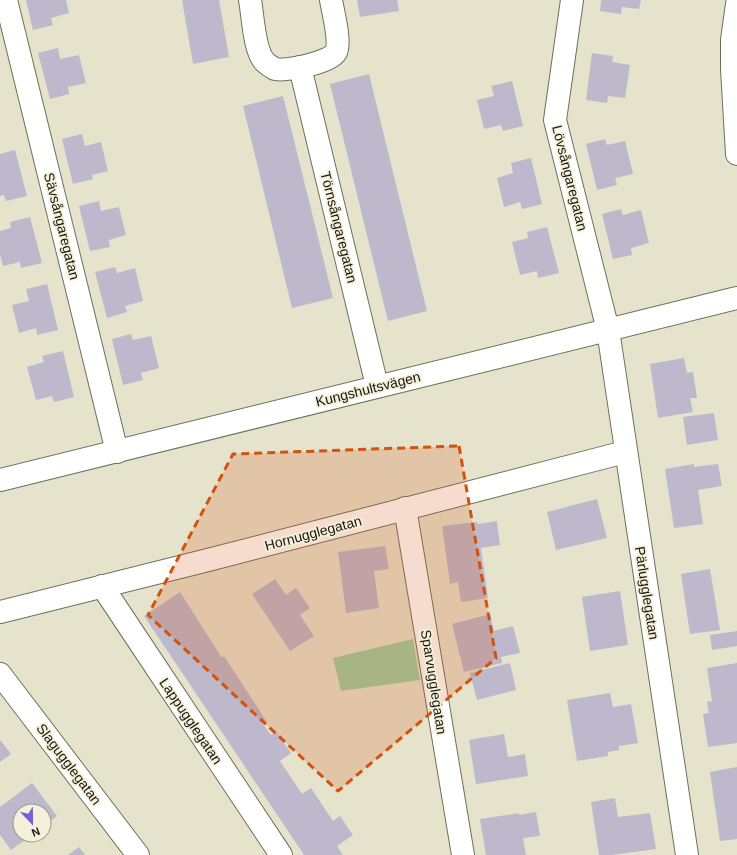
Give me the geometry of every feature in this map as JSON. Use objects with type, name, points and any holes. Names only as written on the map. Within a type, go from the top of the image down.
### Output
[{"type":"street","name":"Sävsångaregatan","points":[[6,0],[117,452]]},
{"type":"street","points":[[250,0],[259,52],[265,62],[275,69],[300,67],[328,60],[336,52],[337,41],[330,0]]},
{"type":"street","name":"Lövsångaregatan","points":[[572,0],[554,120],[608,330]]},
{"type":"street","points":[[737,4],[732,40],[734,122],[737,154]]},
{"type":"street","name":"Törnsångaregatan","points":[[300,67],[377,386]]},
{"type":"street","name":"Kungshultsvägen","points":[[0,480],[737,298]]},
{"type":"street","name":"Pärlugglegatan","points":[[608,330],[687,855]]},
{"type":"street","name":"Hornugglegatan","points":[[0,612],[626,452]]},
{"type":"street","name":"Sparvugglegatan","points":[[406,508],[463,855]]},
{"type":"street","name":"Lappugglegatan","points":[[102,586],[281,855]]},
{"type":"street","name":"Slagugglegatan","points":[[0,674],[138,855]]},
{"type":"highlighted area","points":[[459,446],[496,658],[338,791],[148,615],[233,454]]},
{"type":"green space","points":[[413,639],[420,680],[341,691],[333,658]]},
{"type":"building","points":[[26,0],[66,0],[69,13],[51,18],[53,25],[33,30]]},
{"type":"building","points":[[182,0],[219,0],[229,57],[193,64]]},
{"type":"building","points":[[357,0],[397,0],[399,11],[360,17]]},
{"type":"building","points":[[601,0],[641,0],[639,9],[622,7],[621,14],[600,11]]},
{"type":"building","points":[[58,48],[60,59],[79,55],[86,83],[68,87],[69,94],[50,99],[38,53]]},
{"type":"building","points":[[592,53],[613,56],[612,62],[630,65],[625,98],[608,96],[607,103],[586,100]]},
{"type":"building","points":[[369,74],[427,311],[388,321],[330,84]]},
{"type":"building","points":[[512,81],[523,126],[503,131],[501,125],[484,129],[477,100],[494,96],[491,86]]},
{"type":"building","points":[[283,96],[333,298],[292,308],[243,106]]},
{"type":"building","points":[[82,134],[85,146],[101,142],[108,171],[92,175],[93,179],[73,184],[62,139]]},
{"type":"building","points":[[605,139],[607,145],[625,141],[633,174],[615,178],[617,185],[597,190],[586,144]]},
{"type":"building","points":[[15,150],[27,196],[6,201],[4,195],[0,196],[0,154]]},
{"type":"building","points":[[531,158],[542,204],[522,209],[520,202],[504,207],[497,178],[513,173],[511,163]]},
{"type":"building","points":[[99,201],[101,211],[119,207],[126,235],[109,240],[110,247],[90,251],[79,206]]},
{"type":"building","points":[[621,209],[623,215],[641,210],[649,243],[631,248],[632,255],[613,259],[602,214]]},
{"type":"building","points":[[30,217],[42,263],[21,268],[20,262],[3,266],[0,254],[0,231],[11,228],[10,222]]},
{"type":"building","points":[[547,227],[559,273],[538,278],[537,271],[520,275],[512,242],[528,238],[527,232]]},
{"type":"building","points":[[115,267],[117,273],[135,268],[143,301],[125,306],[127,312],[107,318],[95,272]]},
{"type":"building","points":[[47,284],[58,330],[37,335],[36,328],[19,333],[12,305],[29,301],[26,289]]},
{"type":"building","points":[[131,334],[133,340],[151,336],[159,368],[141,373],[143,380],[123,385],[112,339]]},
{"type":"building","points":[[63,351],[74,397],[54,402],[52,396],[36,400],[27,367],[44,362],[42,356]]},
{"type":"building","points":[[684,358],[687,373],[693,372],[697,398],[690,398],[693,412],[658,418],[650,364]]},
{"type":"building","points":[[714,413],[718,440],[687,445],[683,417]]},
{"type":"building","points":[[694,464],[694,467],[718,464],[722,486],[698,490],[703,524],[674,528],[665,469]]},
{"type":"building","points":[[597,499],[607,538],[556,550],[547,512]]},
{"type":"building","points":[[497,521],[500,545],[481,548],[488,598],[461,602],[458,582],[450,584],[442,526],[477,522],[478,524]]},
{"type":"building","points":[[385,546],[389,569],[374,571],[379,608],[346,613],[338,552]]},
{"type":"building","points":[[710,569],[720,630],[690,634],[681,574]]},
{"type":"building","points":[[275,579],[286,595],[296,588],[310,608],[300,615],[314,636],[290,651],[252,594]]},
{"type":"building","points":[[620,591],[628,645],[590,651],[582,597]]},
{"type":"building","points":[[180,592],[222,658],[224,656],[267,722],[263,724],[271,735],[276,732],[291,753],[280,761],[302,794],[311,788],[333,821],[340,816],[353,835],[337,846],[343,855],[304,855],[144,616]]},
{"type":"building","points":[[490,614],[494,631],[513,626],[520,653],[501,657],[502,663],[464,672],[452,624]]},
{"type":"building","points":[[737,631],[737,646],[712,650],[710,635]]},
{"type":"building","points":[[510,663],[516,690],[477,700],[470,673]]},
{"type":"building","points":[[737,663],[737,743],[708,747],[703,714],[709,713],[707,702],[712,701],[707,668]]},
{"type":"building","points":[[610,693],[613,707],[631,704],[638,743],[619,746],[619,750],[608,752],[608,756],[577,761],[567,700]]},
{"type":"building","points":[[504,734],[508,757],[525,754],[528,776],[476,784],[469,740]]},
{"type":"building","points":[[0,740],[11,754],[0,762]]},
{"type":"building","points":[[737,767],[737,839],[720,841],[710,772]]},
{"type":"building","points":[[32,783],[47,803],[12,803],[12,843],[21,843],[11,850],[0,835],[0,807]]},
{"type":"building","points":[[615,798],[618,817],[650,813],[656,849],[612,855],[599,855],[591,802]]},
{"type":"building","points":[[52,809],[57,816],[52,820]]},
{"type":"building","points":[[536,812],[540,836],[523,838],[526,855],[486,855],[480,819]]},
{"type":"building","points":[[79,847],[85,855],[68,855]]}]
